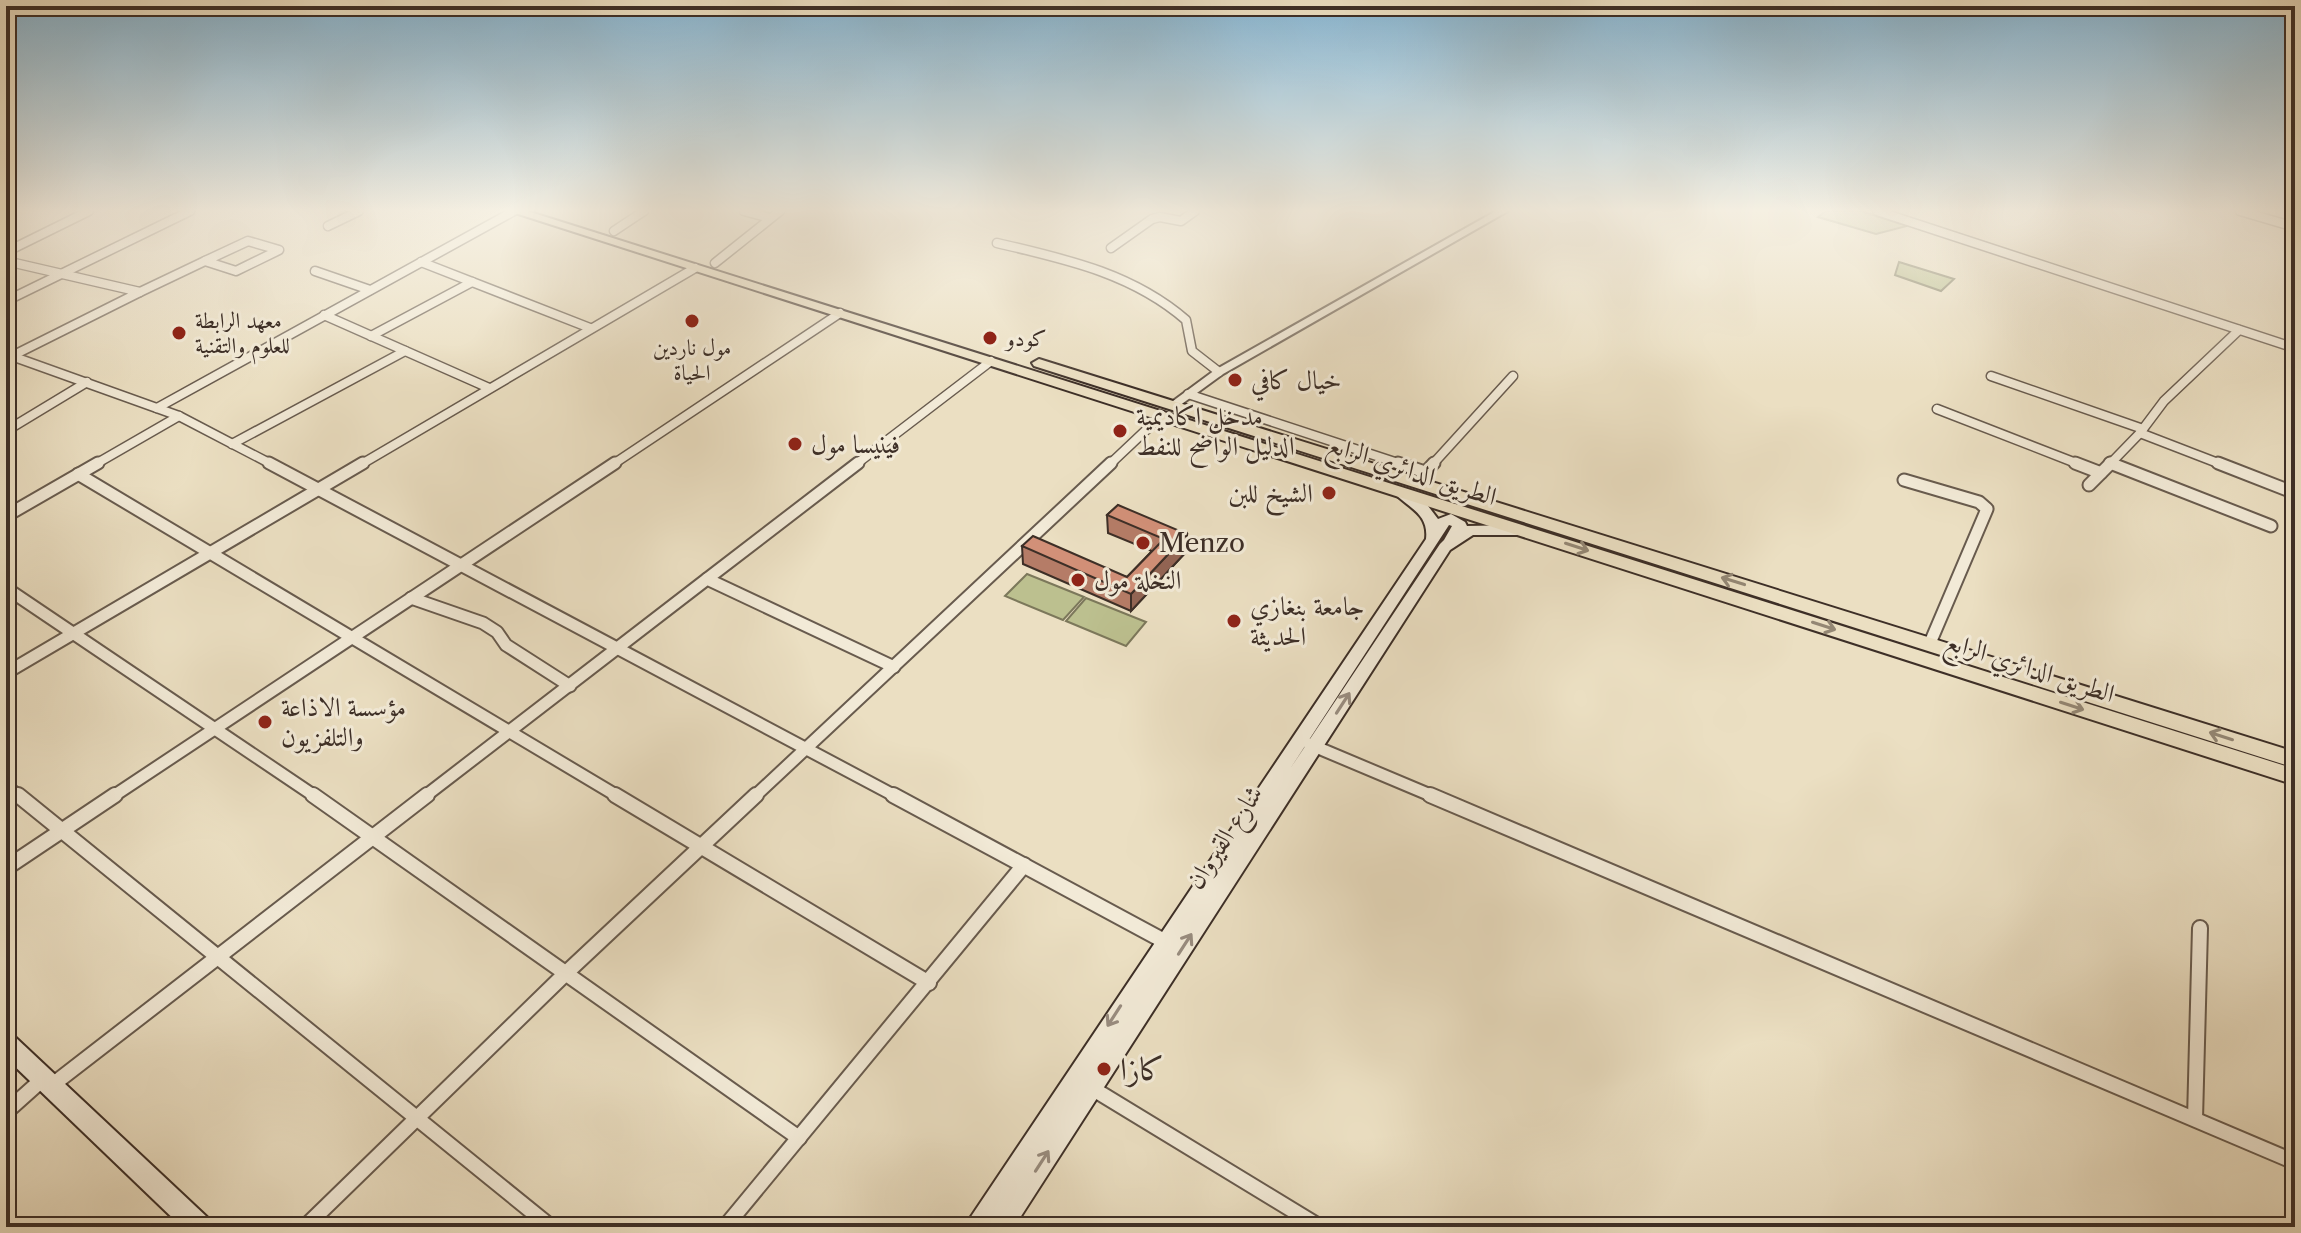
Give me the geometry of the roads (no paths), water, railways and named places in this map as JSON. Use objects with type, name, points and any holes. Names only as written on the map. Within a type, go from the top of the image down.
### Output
[{"type":"main road","name":"الطريق الدائري الرابع","points":[[697,269],[991,361],[1175,404],[1399,491],[2295,777]]},
{"type":"main road","name":"الطريق الدائري الرابع","points":[[733,269],[1421,477],[2295,760]]},
{"type":"main road","points":[[1399,491],[1428,513],[1441,540],[1476,529],[1524,531]]},
{"type":"main road","name":"شارع القيروان","points":[[1000,1227],[1307,744],[1441,540]]},
{"type":"main road","name":"شارع القيروان","points":[[976,1227],[1164,941],[1307,744]]},
{"type":"main road","points":[[6,1043],[199,1227]]},
{"type":"street","points":[[38,269],[140,292]]},
{"type":"street","points":[[6,301],[73,269]]},
{"type":"street","points":[[8,357],[189,269]]},
{"type":"street","points":[[157,408],[409,269]]},
{"type":"street","points":[[438,269],[590,328]]},
{"type":"street","points":[[6,673],[694,269]]},
{"type":"street","points":[[1091,269],[1145,289],[1186,320],[1192,351],[1219,372]]},
{"type":"street","points":[[305,1227],[565,974],[1175,404],[1219,372],[1402,269]]},
{"type":"street","points":[[2052,269],[2295,348]]},
{"type":"street","points":[[315,271],[370,290]]},
{"type":"street","points":[[371,336],[472,282]]},
{"type":"street","points":[[6,868],[840,313]]},
{"type":"street","points":[[324,315],[489,388]]},
{"type":"street","points":[[2089,485],[2141,431],[2164,401],[2239,330]]},
{"type":"street","points":[[232,444],[405,351]]},
{"type":"street","points":[[8,357],[179,416],[462,564],[1164,941]]},
{"type":"street","points":[[6,1112],[374,837],[991,361]]},
{"type":"street","points":[[1421,477],[1513,376]]},
{"type":"street","points":[[1991,376],[2141,431],[2295,493]]},
{"type":"street","points":[[6,431],[87,382]]},
{"type":"street","points":[[1937,409],[2101,473]]},
{"type":"street","points":[[6,516],[179,416]]},
{"type":"street","points":[[2110,463],[2271,526]]},
{"type":"street","points":[[78,474],[207,554],[929,983]]},
{"type":"street","points":[[1904,480],[1979,502],[1987,509],[1930,643]]},
{"type":"street","points":[[707,579],[894,667]]},
{"type":"street","points":[[6,588],[374,837],[799,1138]]},
{"type":"street","points":[[411,598],[483,623],[497,632],[506,645],[570,686]]},
{"type":"street","points":[[1307,744],[2295,1162]]},
{"type":"street","points":[[6,786],[551,1227]]},
{"type":"street","points":[[725,1227],[1024,865]]},
{"type":"street","points":[[2195,1119],[2200,928]]},
{"type":"street","points":[[1090,1087],[1320,1227]]},
{"type":"place","name":"مول ناردين الحياة","points":[[692,321]]},
{"type":"place","name":"معهد الرابطة للعلوم والتقنية","points":[[179,333]]},
{"type":"place","name":"كودو","points":[[990,338]]},
{"type":"place","name":"خيال كافي","points":[[1235,380]]},
{"type":"place","name":"مدخل اكاديمية الدليل الواضح للنفط","points":[[1120,431]]},
{"type":"place","name":"فينيسا مول","points":[[795,444]]},
{"type":"place","name":"الشيخ للبن","points":[[1329,493]]},
{"type":"place","name":"Menzo","points":[[1143,543]]},
{"type":"place","name":"النخلة مول","points":[[1078,580]]},
{"type":"place","name":"جامعة بنغازي الحديثة","points":[[1234,621]]},
{"type":"place","name":"مؤسسة الاذاعة والتلفزيون","points":[[265,722]]},
{"type":"place","name":"كازا","points":[[1104,1069]]}]
